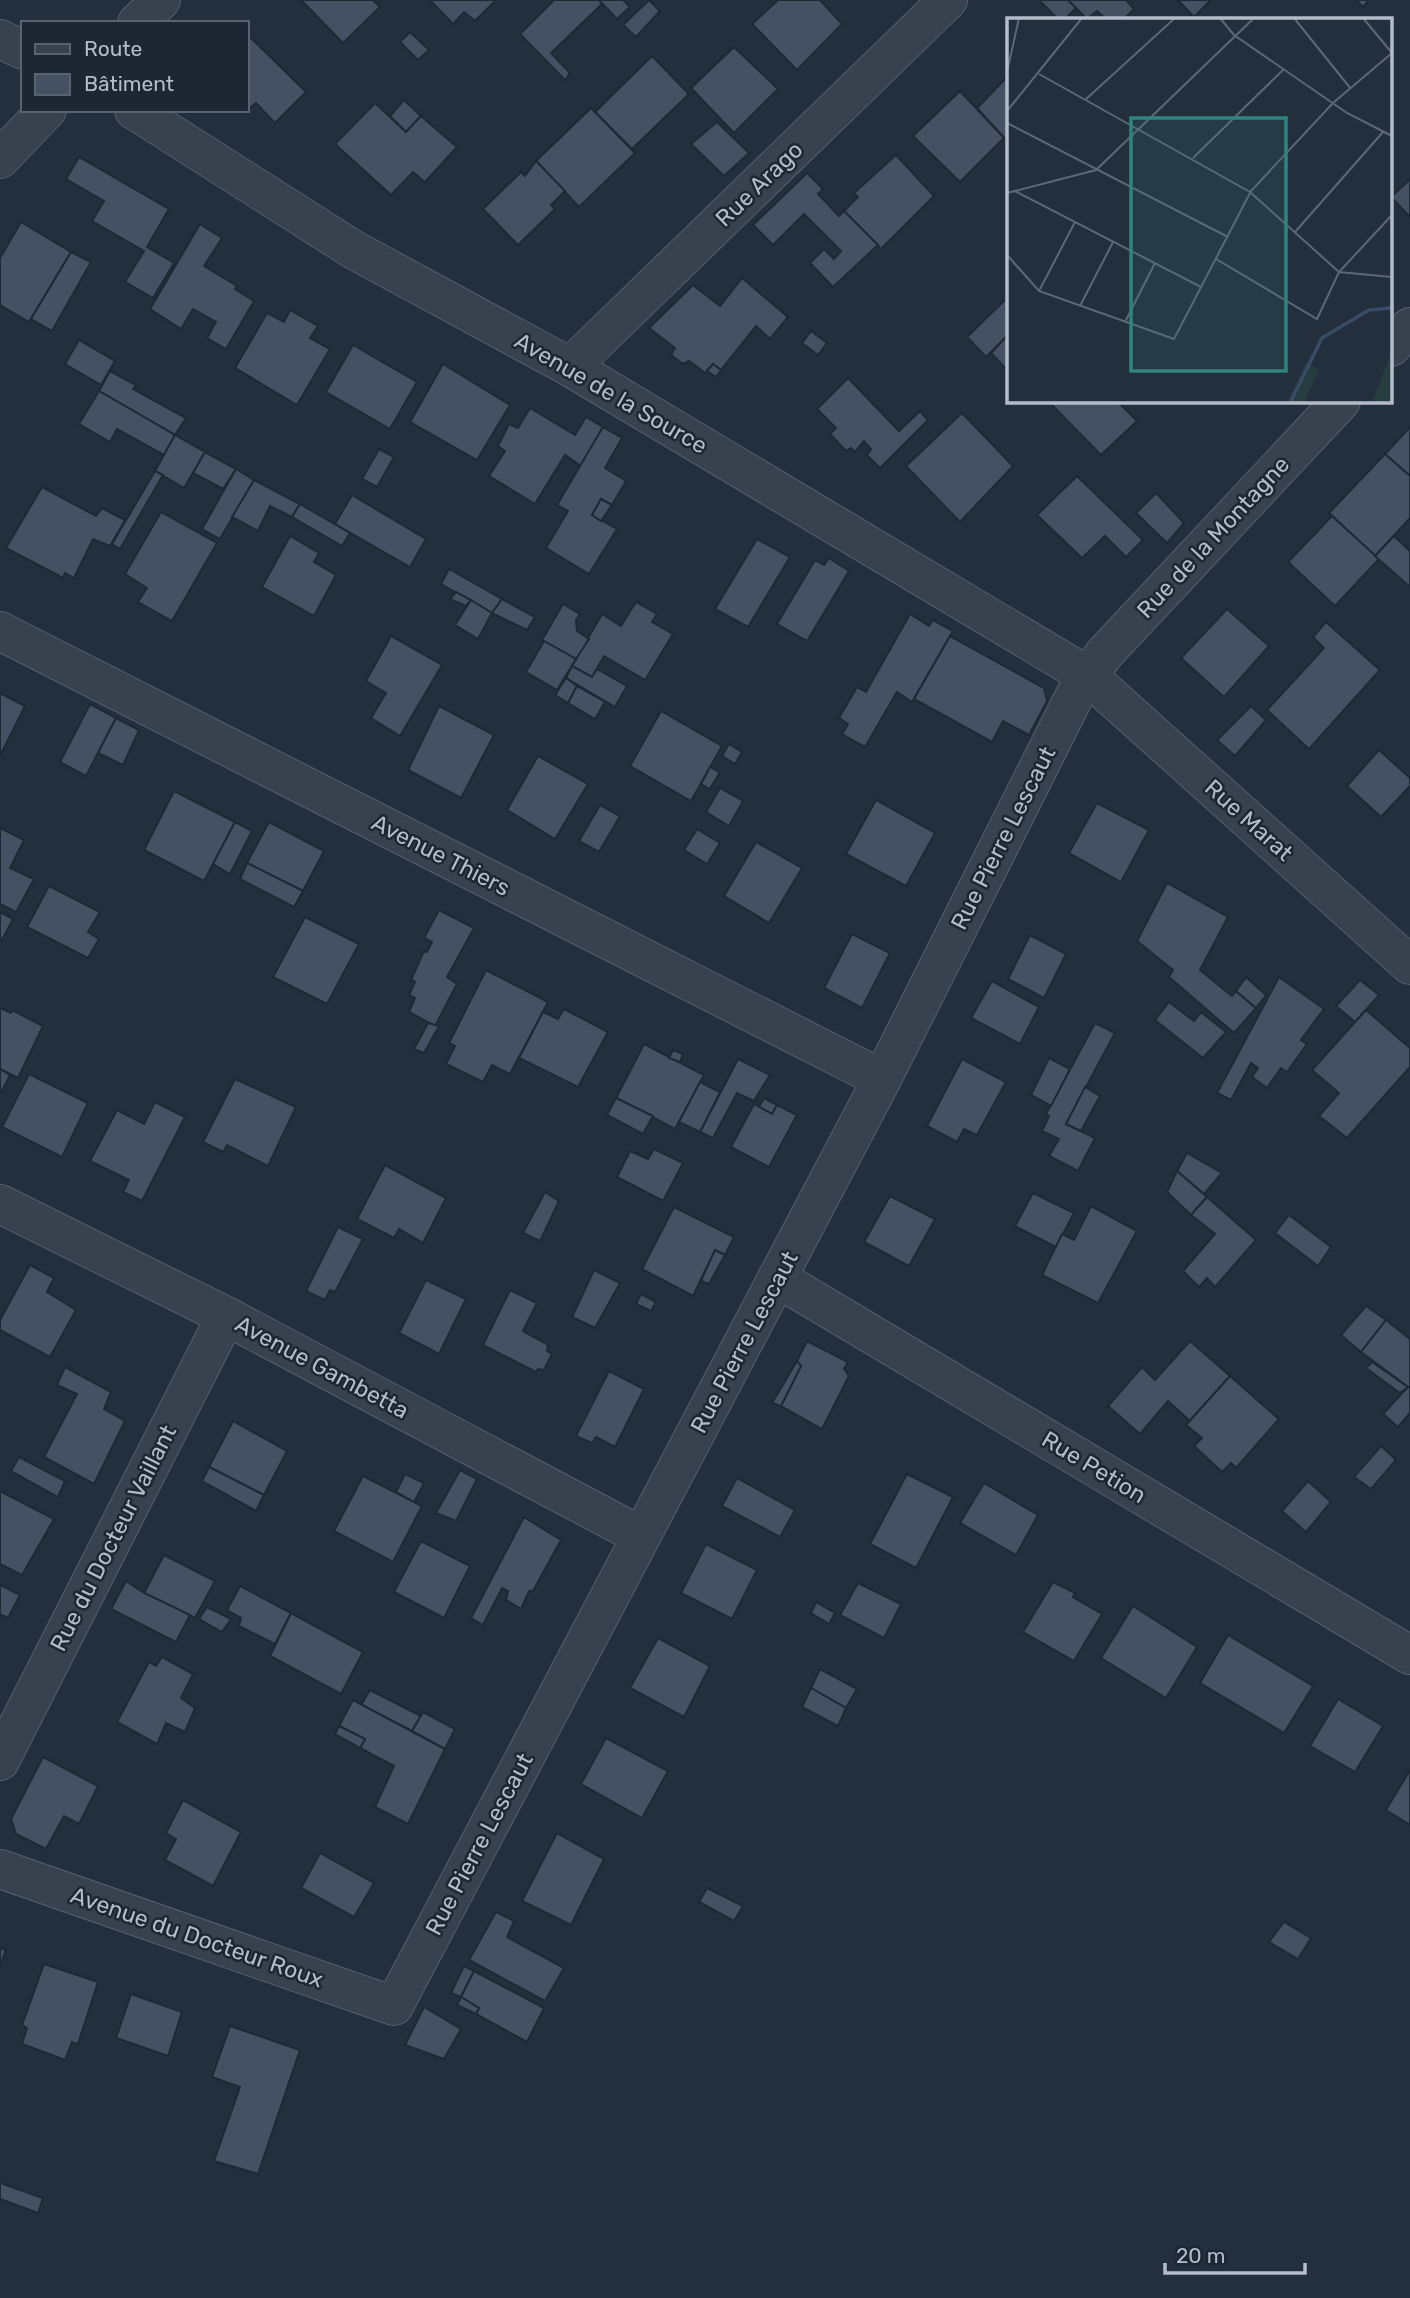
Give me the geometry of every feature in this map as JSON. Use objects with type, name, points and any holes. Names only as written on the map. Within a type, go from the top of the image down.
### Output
[{"type":"street","points":[[139,21],[161,0]]},
{"type":"street","name":"Rue Arago","points":[[570,367],[948,0]]},
{"type":"street","points":[[0,39],[21,49]]},
{"type":"street","points":[[0,159],[45,112]]},
{"type":"street","name":"Avenue de la Source","points":[[137,112],[354,250],[570,367],[1088,676]]},
{"type":"street","points":[[1392,346],[1410,327]]},
{"type":"street","name":"Rue de la Montagne","points":[[1088,676],[1104,654],[1340,402]]},
{"type":"street","name":"Avenue Thiers","points":[[0,631],[882,1079]]},
{"type":"street","name":"Rue Marat","points":[[1088,676],[1410,965]]},
{"type":"street","name":"Rue Pierre Lescaut","points":[[394,2006],[882,1079],[1069,706],[1088,676]]},
{"type":"street","name":"Avenue Gambetta","points":[[0,1204],[226,1316],[641,1536]]},
{"type":"street","name":"Rue Petion","points":[[777,1278],[1410,1655]]},
{"type":"street","name":"Rue du Docteur Vaillant","points":[[0,1760],[226,1316]]},
{"type":"street","name":"Avenue du Docteur Roux","points":[[0,1869],[394,2006]]},
{"type":"building","points":[[301,0],[373,0],[380,7],[343,43]]},
{"type":"building","points":[[430,0],[496,0],[475,21],[464,12],[453,24]]},
{"type":"building","points":[[554,0],[599,0],[602,4],[551,53],[570,73],[565,80],[520,34]]},
{"type":"building","points":[[599,0],[623,0],[630,7],[617,19]]},
{"type":"building","points":[[649,0],[660,11],[636,37],[623,25]]},
{"type":"building","points":[[778,0],[820,0],[842,24],[797,70],[752,24]]},
{"type":"building","points":[[1039,0],[1068,0],[1076,8],[1066,18],[1057,18]]},
{"type":"building","points":[[1068,0],[1126,0],[1134,9],[1125,18],[1105,18],[1097,11],[1086,18]]},
{"type":"building","points":[[1178,0],[1211,0],[1194,17]]},
{"type":"building","points":[[1356,0],[1369,0],[1363,7]]},
{"type":"building","points":[[410,32],[429,50],[418,60],[400,42]]},
{"type":"building","points":[[248,35],[306,92],[275,123],[256,103],[250,108]]},
{"type":"building","points":[[734,47],[778,89],[734,133],[691,88]]},
{"type":"building","points":[[652,56],[689,94],[632,149],[595,112]]},
{"type":"building","points":[[1007,77],[1007,141],[977,108]]},
{"type":"building","points":[[960,91],[1004,138],[960,182],[913,136]]},
{"type":"building","points":[[404,100],[421,116],[406,132],[390,116]]},
{"type":"building","points":[[375,103],[406,132],[421,116],[457,147],[425,182],[413,172],[391,195],[335,144]]},
{"type":"building","points":[[591,108],[635,153],[579,207],[536,161]]},
{"type":"building","points":[[717,122],[749,153],[724,176],[691,144]]},
{"type":"building","points":[[896,155],[934,196],[881,249],[844,211],[858,197],[854,193]]},
{"type":"building","points":[[79,157],[169,209],[147,247],[174,263],[153,298],[125,282],[144,251],[92,221],[104,201],[66,179]]},
{"type":"building","points":[[536,161],[565,191],[551,205],[555,209],[518,245],[483,209],[521,172],[525,176]]},
{"type":"building","points":[[807,173],[823,189],[818,194],[839,216],[844,211],[878,245],[833,287],[810,263],[824,249],[834,259],[841,251],[804,214],[773,245],[753,225]]},
{"type":"building","points":[[1410,179],[1410,217],[1392,198]]},
{"type":"building","points":[[21,222],[71,252],[29,322],[0,305],[0,258]]},
{"type":"building","points":[[200,224],[222,238],[204,266],[237,286],[235,289],[254,301],[226,349],[207,338],[216,322],[193,309],[181,329],[150,309]]},
{"type":"building","points":[[71,252],[91,262],[52,331],[31,319]]},
{"type":"building","points":[[742,278],[788,317],[770,339],[756,326],[721,370],[713,364],[705,373],[689,361],[683,364],[671,355],[675,348],[649,328],[693,285],[720,306]]},
{"type":"building","points":[[1007,298],[1007,336],[986,357],[967,337]]},
{"type":"building","points":[[290,310],[318,326],[310,338],[330,349],[297,405],[235,368],[267,313],[284,322]]},
{"type":"building","points":[[811,331],[827,343],[818,355],[802,343]]},
{"type":"building","points":[[1007,336],[1007,370],[991,353]]},
{"type":"building","points":[[79,340],[115,361],[101,385],[65,364]]},
{"type":"building","points":[[353,345],[417,382],[390,429],[326,392]]},
{"type":"building","points":[[443,364],[510,405],[477,460],[410,422]]},
{"type":"building","points":[[713,364],[721,370],[716,377],[707,371]]},
{"type":"building","points":[[110,371],[136,385],[133,389],[186,418],[175,435],[99,391]]},
{"type":"building","points":[[848,378],[899,431],[920,411],[928,420],[880,468],[867,455],[871,449],[864,441],[855,452],[851,448],[846,451],[830,434],[836,428],[817,409]]},
{"type":"building","points":[[99,391],[175,435],[164,455],[117,429],[110,442],[79,424]]},
{"type":"building","points":[[1049,402],[1118,402],[1137,421],[1101,455]]},
{"type":"building","points":[[530,408],[575,435],[586,417],[603,427],[581,466],[565,455],[535,504],[489,476],[505,451],[498,446],[509,424],[518,428]]},
{"type":"building","points":[[962,413],[1013,466],[960,522],[906,466]]},
{"type":"building","points":[[603,427],[622,438],[605,468],[626,481],[612,505],[601,499],[592,515],[617,529],[589,574],[546,548],[568,511],[557,505]]},
{"type":"building","points":[[1410,427],[1410,476],[1385,454]]},
{"type":"building","points":[[175,435],[205,452],[184,488],[155,471]]},
{"type":"building","points":[[379,449],[394,457],[377,487],[362,479]]},
{"type":"building","points":[[205,452],[236,469],[223,489],[193,473]]},
{"type":"building","points":[[1385,454],[1410,476],[1410,518],[1375,556],[1329,513]]},
{"type":"building","points":[[236,469],[254,480],[220,539],[202,529]]},
{"type":"building","points":[[155,471],[163,475],[120,549],[112,544]]},
{"type":"building","points":[[1077,476],[1143,540],[1126,557],[1105,536],[1082,558],[1037,515]]},
{"type":"building","points":[[254,480],[300,504],[292,517],[270,506],[258,531],[232,517]]},
{"type":"building","points":[[42,487],[96,516],[102,508],[125,520],[110,546],[93,539],[74,578],[65,573],[63,578],[6,548]]},
{"type":"building","points":[[1156,493],[1184,523],[1167,543],[1136,513]]},
{"type":"building","points":[[352,495],[426,539],[410,567],[335,524]]},
{"type":"building","points":[[601,499],[612,505],[601,521],[592,515]]},
{"type":"building","points":[[300,504],[350,533],[342,546],[292,517]]},
{"type":"building","points":[[161,512],[217,543],[172,621],[138,602],[147,588],[125,574]]},
{"type":"building","points":[[1332,516],[1379,559],[1335,606],[1288,562]]},
{"type":"building","points":[[290,536],[319,553],[314,562],[336,575],[314,616],[262,587]]},
{"type":"building","points":[[1394,536],[1410,551],[1410,587],[1375,556]]},
{"type":"building","points":[[757,539],[790,557],[748,627],[715,609]]},
{"type":"building","points":[[829,558],[849,571],[807,641],[777,624],[815,560],[824,565]]},
{"type":"building","points":[[449,569],[502,599],[492,613],[441,584]]},
{"type":"building","points":[[456,592],[471,600],[466,606],[450,599]]},
{"type":"building","points":[[502,599],[535,617],[527,630],[492,613]]},
{"type":"building","points":[[471,600],[492,613],[478,639],[455,625]]},
{"type":"building","points":[[636,602],[657,614],[652,622],[673,634],[645,680],[604,656],[592,677],[572,666],[602,614],[621,626]]},
{"type":"building","points":[[563,604],[580,614],[576,620],[577,631],[589,639],[576,659],[542,640]]},
{"type":"building","points":[[1227,609],[1269,646],[1224,697],[1181,658]]},
{"type":"building","points":[[910,614],[929,626],[933,620],[953,631],[912,702],[897,692],[865,747],[842,734],[848,724],[839,718],[857,687],[866,692]]},
{"type":"building","points":[[1326,622],[1380,670],[1309,749],[1267,710],[1324,648],[1313,637]]},
{"type":"building","points":[[391,636],[442,665],[400,736],[371,718],[386,693],[366,681]]},
{"type":"building","points":[[950,636],[1044,688],[1047,701],[1029,735],[1003,721],[992,742],[914,699]]},
{"type":"building","points":[[544,641],[576,659],[557,690],[526,672]]},
{"type":"building","points":[[572,666],[592,677],[597,669],[627,686],[615,707],[566,678]]},
{"type":"building","points":[[566,678],[577,686],[568,703],[555,695]]},
{"type":"building","points":[[577,686],[605,702],[595,719],[568,703]]},
{"type":"building","points":[[0,693],[25,706],[0,756]]},
{"type":"building","points":[[90,704],[116,718],[86,776],[60,762]]},
{"type":"building","points":[[439,706],[494,735],[461,798],[408,770]]},
{"type":"building","points":[[1251,706],[1266,720],[1235,756],[1217,740]]},
{"type":"building","points":[[661,711],[722,746],[691,801],[630,766]]},
{"type":"building","points":[[116,718],[139,730],[123,765],[98,753]]},
{"type":"building","points":[[729,744],[742,752],[735,764],[722,756]]},
{"type":"building","points":[[1379,750],[1410,778],[1410,786],[1381,817],[1347,786]]},
{"type":"building","points":[[538,756],[588,784],[555,839],[507,810]]},
{"type":"building","points":[[710,767],[720,772],[710,789],[701,784]]},
{"type":"building","points":[[720,788],[743,801],[729,826],[706,812]]},
{"type":"building","points":[[174,791],[235,822],[204,881],[144,850]]},
{"type":"building","points":[[876,800],[935,833],[906,886],[846,854]]},
{"type":"building","points":[[1097,803],[1149,830],[1121,882],[1069,853]]},
{"type":"building","points":[[600,805],[620,816],[599,852],[579,841]]},
{"type":"building","points":[[235,822],[252,831],[230,874],[213,864]]},
{"type":"building","points":[[269,822],[324,851],[303,891],[247,863]]},
{"type":"building","points":[[0,828],[24,840],[10,868],[34,879],[16,912],[0,904]]},
{"type":"building","points":[[697,829],[720,843],[707,864],[684,850]]},
{"type":"building","points":[[756,842],[802,868],[769,923],[724,896]]},
{"type":"building","points":[[247,863],[303,891],[294,907],[240,879]]},
{"type":"building","points":[[1167,883],[1228,917],[1200,970],[1232,996],[1236,991],[1256,1008],[1234,1033],[1169,977],[1173,970],[1137,941]]},
{"type":"building","points":[[49,886],[100,912],[88,932],[99,939],[88,958],[27,927]]},
{"type":"building","points":[[439,910],[474,928],[447,977],[457,984],[435,1026],[409,1012],[415,998],[409,995],[415,982],[411,980],[424,951],[427,952],[432,942],[424,938]]},
{"type":"building","points":[[0,912],[13,919],[2,940],[0,939]]},
{"type":"building","points":[[305,917],[359,944],[327,1004],[273,977]]},
{"type":"building","points":[[852,934],[890,953],[862,1008],[824,988]]},
{"type":"building","points":[[1030,935],[1066,954],[1044,998],[1008,979]]},
{"type":"building","points":[[486,970],[548,1002],[510,1074],[492,1065],[483,1082],[446,1064],[455,1046],[449,1043]]},
{"type":"building","points":[[1246,977],[1266,995],[1256,1008],[1236,991]]},
{"type":"building","points":[[1279,977],[1324,1009],[1301,1040],[1307,1044],[1287,1072],[1281,1068],[1267,1088],[1252,1077],[1258,1068],[1251,1063],[1231,1100],[1217,1093]]},
{"type":"building","points":[[1360,980],[1379,995],[1355,1022],[1336,1006]]},
{"type":"building","points":[[992,981],[1039,1007],[1020,1044],[971,1018]]},
{"type":"building","points":[[1169,1002],[1194,1021],[1201,1012],[1226,1032],[1203,1058],[1155,1020]]},
{"type":"building","points":[[0,1008],[11,1013],[12,1010],[43,1026],[18,1078],[0,1069]]},
{"type":"building","points":[[564,1009],[608,1032],[578,1087],[519,1058],[543,1012],[558,1019]]},
{"type":"building","points":[[1366,1010],[1410,1048],[1410,1067],[1347,1138],[1319,1116],[1339,1093],[1312,1070]]},
{"type":"building","points":[[428,1023],[439,1026],[424,1053],[414,1049]]},
{"type":"building","points":[[1095,1023],[1115,1033],[1066,1124],[1095,1138],[1078,1171],[1049,1156],[1059,1139],[1042,1131],[1049,1116],[1046,1114]]},
{"type":"building","points":[[644,1044],[704,1075],[675,1129],[616,1098]]},
{"type":"building","points":[[673,1050],[683,1054],[680,1062],[669,1058]]},
{"type":"building","points":[[1049,1058],[1070,1069],[1051,1106],[1031,1095]]},
{"type":"building","points":[[738,1059],[770,1075],[754,1101],[737,1093],[713,1138],[700,1132]]},
{"type":"building","points":[[962,1059],[1006,1082],[977,1135],[964,1129],[957,1142],[927,1126]]},
{"type":"building","points":[[0,1069],[10,1075],[1,1093],[0,1092]]},
{"type":"building","points":[[29,1074],[88,1103],[62,1157],[2,1127]]},
{"type":"building","points":[[235,1079],[296,1107],[268,1166],[227,1145],[223,1152],[203,1142]]},
{"type":"building","points":[[700,1082],[720,1092],[700,1132],[679,1122]]},
{"type":"building","points":[[1085,1087],[1100,1096],[1081,1131],[1066,1124]]},
{"type":"building","points":[[616,1098],[653,1116],[643,1134],[607,1115]]},
{"type":"building","points":[[764,1098],[777,1105],[772,1114],[759,1107]]},
{"type":"building","points":[[155,1102],[185,1117],[142,1201],[123,1192],[129,1180],[90,1161],[117,1110],[144,1124]]},
{"type":"building","points":[[754,1104],[772,1114],[777,1105],[797,1115],[769,1167],[731,1147]]},
{"type":"building","points":[[654,1149],[683,1163],[663,1201],[617,1177],[630,1151],[648,1159]]},
{"type":"building","points":[[1187,1153],[1222,1173],[1204,1194],[1177,1171]]},
{"type":"building","points":[[385,1165],[446,1198],[423,1243],[399,1229],[394,1238],[357,1219]]},
{"type":"building","points":[[1177,1171],[1207,1197],[1191,1215],[1167,1192]]},
{"type":"building","points":[[545,1192],[559,1201],[540,1241],[523,1233]]},
{"type":"building","points":[[1033,1193],[1074,1213],[1056,1247],[1015,1226]]},
{"type":"building","points":[[890,1196],[935,1219],[909,1266],[864,1242]]},
{"type":"building","points":[[1207,1197],[1256,1240],[1215,1287],[1207,1278],[1199,1287],[1183,1271],[1215,1234],[1191,1215]]},
{"type":"building","points":[[1091,1206],[1137,1231],[1098,1303],[1042,1275],[1062,1234],[1074,1240]]},
{"type":"building","points":[[674,1207],[734,1237],[725,1255],[715,1250],[693,1296],[642,1269]]},
{"type":"building","points":[[1289,1215],[1331,1247],[1318,1266],[1275,1233]]},
{"type":"building","points":[[338,1227],[363,1239],[335,1292],[330,1290],[325,1300],[306,1291]]},
{"type":"building","points":[[715,1250],[725,1255],[709,1284],[701,1281]]},
{"type":"building","points":[[30,1265],[54,1278],[47,1292],[76,1310],[50,1357],[0,1330],[0,1320]]},
{"type":"building","points":[[594,1270],[620,1283],[595,1328],[572,1317]]},
{"type":"building","points":[[426,1280],[466,1299],[439,1354],[399,1333]]},
{"type":"building","points":[[510,1290],[537,1303],[523,1331],[548,1345],[547,1351],[552,1354],[544,1370],[538,1369],[536,1372],[483,1345]]},
{"type":"building","points":[[641,1294],[656,1302],[651,1311],[636,1304]]},
{"type":"building","points":[[1366,1306],[1386,1320],[1361,1352],[1341,1335]]},
{"type":"building","points":[[1386,1320],[1410,1339],[1410,1413],[1398,1427],[1383,1414],[1408,1387],[1361,1352]]},
{"type":"building","points":[[807,1341],[848,1362],[844,1369],[849,1376],[822,1429],[781,1406],[801,1366],[797,1361]]},
{"type":"building","points":[[1190,1341],[1230,1376],[1190,1421],[1168,1401],[1140,1434],[1108,1406],[1142,1367],[1155,1380]]},
{"type":"building","points":[[797,1361],[801,1366],[781,1406],[772,1403]]},
{"type":"building","points":[[1372,1362],[1408,1387],[1400,1393],[1366,1368]]},
{"type":"building","points":[[65,1367],[111,1392],[104,1409],[125,1421],[94,1484],[44,1457],[77,1394],[57,1385]]},
{"type":"building","points":[[609,1371],[644,1389],[615,1447],[596,1437],[592,1443],[576,1436]]},
{"type":"building","points":[[1230,1376],[1279,1419],[1236,1468],[1231,1463],[1222,1472],[1194,1446],[1202,1438],[1186,1425]]},
{"type":"building","points":[[233,1421],[287,1451],[264,1495],[209,1467]]},
{"type":"building","points":[[1381,1446],[1396,1460],[1371,1489],[1354,1477]]},
{"type":"building","points":[[19,1457],[65,1481],[58,1497],[11,1471]]},
{"type":"building","points":[[209,1467],[264,1495],[256,1511],[202,1481]]},
{"type":"building","points":[[460,1470],[477,1479],[456,1521],[436,1513]]},
{"type":"building","points":[[405,1474],[424,1483],[414,1502],[396,1492]]},
{"type":"building","points":[[907,1474],[953,1497],[916,1568],[870,1544]]},
{"type":"building","points":[[363,1476],[422,1506],[393,1562],[334,1531]]},
{"type":"building","points":[[737,1478],[795,1510],[780,1537],[722,1506]]},
{"type":"building","points":[[1308,1481],[1331,1502],[1306,1532],[1282,1511]]},
{"type":"building","points":[[984,1483],[1038,1515],[1016,1555],[960,1523]]},
{"type":"building","points":[[0,1491],[54,1519],[22,1575],[0,1564]]},
{"type":"building","points":[[524,1517],[561,1540],[533,1591],[529,1591],[521,1609],[506,1600],[508,1591],[502,1588],[483,1625],[471,1618]]},
{"type":"building","points":[[421,1541],[470,1566],[444,1618],[394,1592]]},
{"type":"building","points":[[706,1544],[757,1570],[732,1619],[681,1593]]},
{"type":"building","points":[[164,1555],[215,1581],[195,1618],[144,1593]]},
{"type":"building","points":[[126,1581],[144,1593],[190,1615],[176,1642],[111,1609]]},
{"type":"building","points":[[1053,1582],[1075,1593],[1073,1597],[1102,1614],[1074,1661],[1023,1632]]},
{"type":"building","points":[[858,1583],[901,1604],[884,1638],[840,1615]]},
{"type":"building","points":[[0,1585],[20,1595],[8,1618],[2,1615],[0,1619]]},
{"type":"building","points":[[240,1586],[291,1613],[275,1644],[239,1626],[241,1618],[227,1610]]},
{"type":"building","points":[[816,1602],[835,1613],[829,1624],[811,1613]]},
{"type":"building","points":[[1133,1606],[1197,1647],[1166,1698],[1101,1658]]},
{"type":"building","points":[[207,1607],[231,1619],[222,1632],[199,1619]]},
{"type":"building","points":[[291,1613],[363,1652],[341,1694],[270,1656]]},
{"type":"building","points":[[1228,1635],[1313,1686],[1284,1733],[1200,1683]]},
{"type":"building","points":[[658,1638],[710,1666],[684,1717],[630,1688]]},
{"type":"building","points":[[162,1657],[193,1674],[181,1698],[195,1708],[185,1732],[166,1723],[157,1744],[117,1722],[149,1662],[156,1666]]},
{"type":"building","points":[[820,1669],[857,1689],[846,1708],[811,1688]]},
{"type":"building","points":[[811,1688],[846,1708],[838,1726],[802,1707]]},
{"type":"building","points":[[370,1690],[421,1716],[412,1731],[361,1705]]},
{"type":"building","points":[[1338,1699],[1383,1726],[1355,1772],[1310,1746]]},
{"type":"building","points":[[353,1700],[445,1749],[408,1824],[375,1807],[394,1766],[360,1748],[365,1739],[339,1726]]},
{"type":"building","points":[[423,1712],[455,1729],[445,1749],[412,1731]]},
{"type":"building","points":[[339,1726],[365,1739],[360,1748],[335,1734]]},
{"type":"building","points":[[606,1738],[668,1771],[642,1818],[581,1784]]},
{"type":"building","points":[[43,1757],[98,1786],[79,1824],[64,1816],[46,1849],[16,1834],[11,1819]]},
{"type":"building","points":[[1410,1770],[1410,1825],[1386,1810]]},
{"type":"building","points":[[183,1800],[241,1832],[213,1886],[165,1860],[176,1839],[166,1833]]},
{"type":"building","points":[[557,1833],[604,1859],[571,1925],[522,1901]]},
{"type":"building","points":[[320,1853],[374,1883],[354,1917],[301,1888]]},
{"type":"building","points":[[707,1888],[743,1906],[734,1921],[699,1902]]},
{"type":"building","points":[[496,1912],[514,1921],[507,1937],[564,1968],[545,2001],[469,1960]]},
{"type":"building","points":[[1284,1922],[1311,1938],[1298,1959],[1269,1942]]},
{"type":"building","points":[[0,1948],[6,1950],[0,1967]]},
{"type":"building","points":[[44,1964],[98,1982],[78,2044],[72,2042],[65,2060],[22,2044],[27,2028],[22,2025]]},
{"type":"building","points":[[464,1966],[474,1971],[461,1997],[451,1993]]},
{"type":"building","points":[[474,1971],[544,2008],[527,2042],[476,2014],[479,2008],[461,1997]]},
{"type":"building","points":[[131,1994],[182,2012],[168,2056],[116,2038]]},
{"type":"building","points":[[461,1997],[479,2008],[476,2014],[457,2005]]},
{"type":"building","points":[[424,2007],[461,2029],[444,2059],[405,2045]]},
{"type":"building","points":[[230,2026],[300,2050],[258,2174],[214,2161],[240,2087],[212,2077]]},
{"type":"building","points":[[0,2183],[43,2198],[38,2213],[0,2199]]}]
